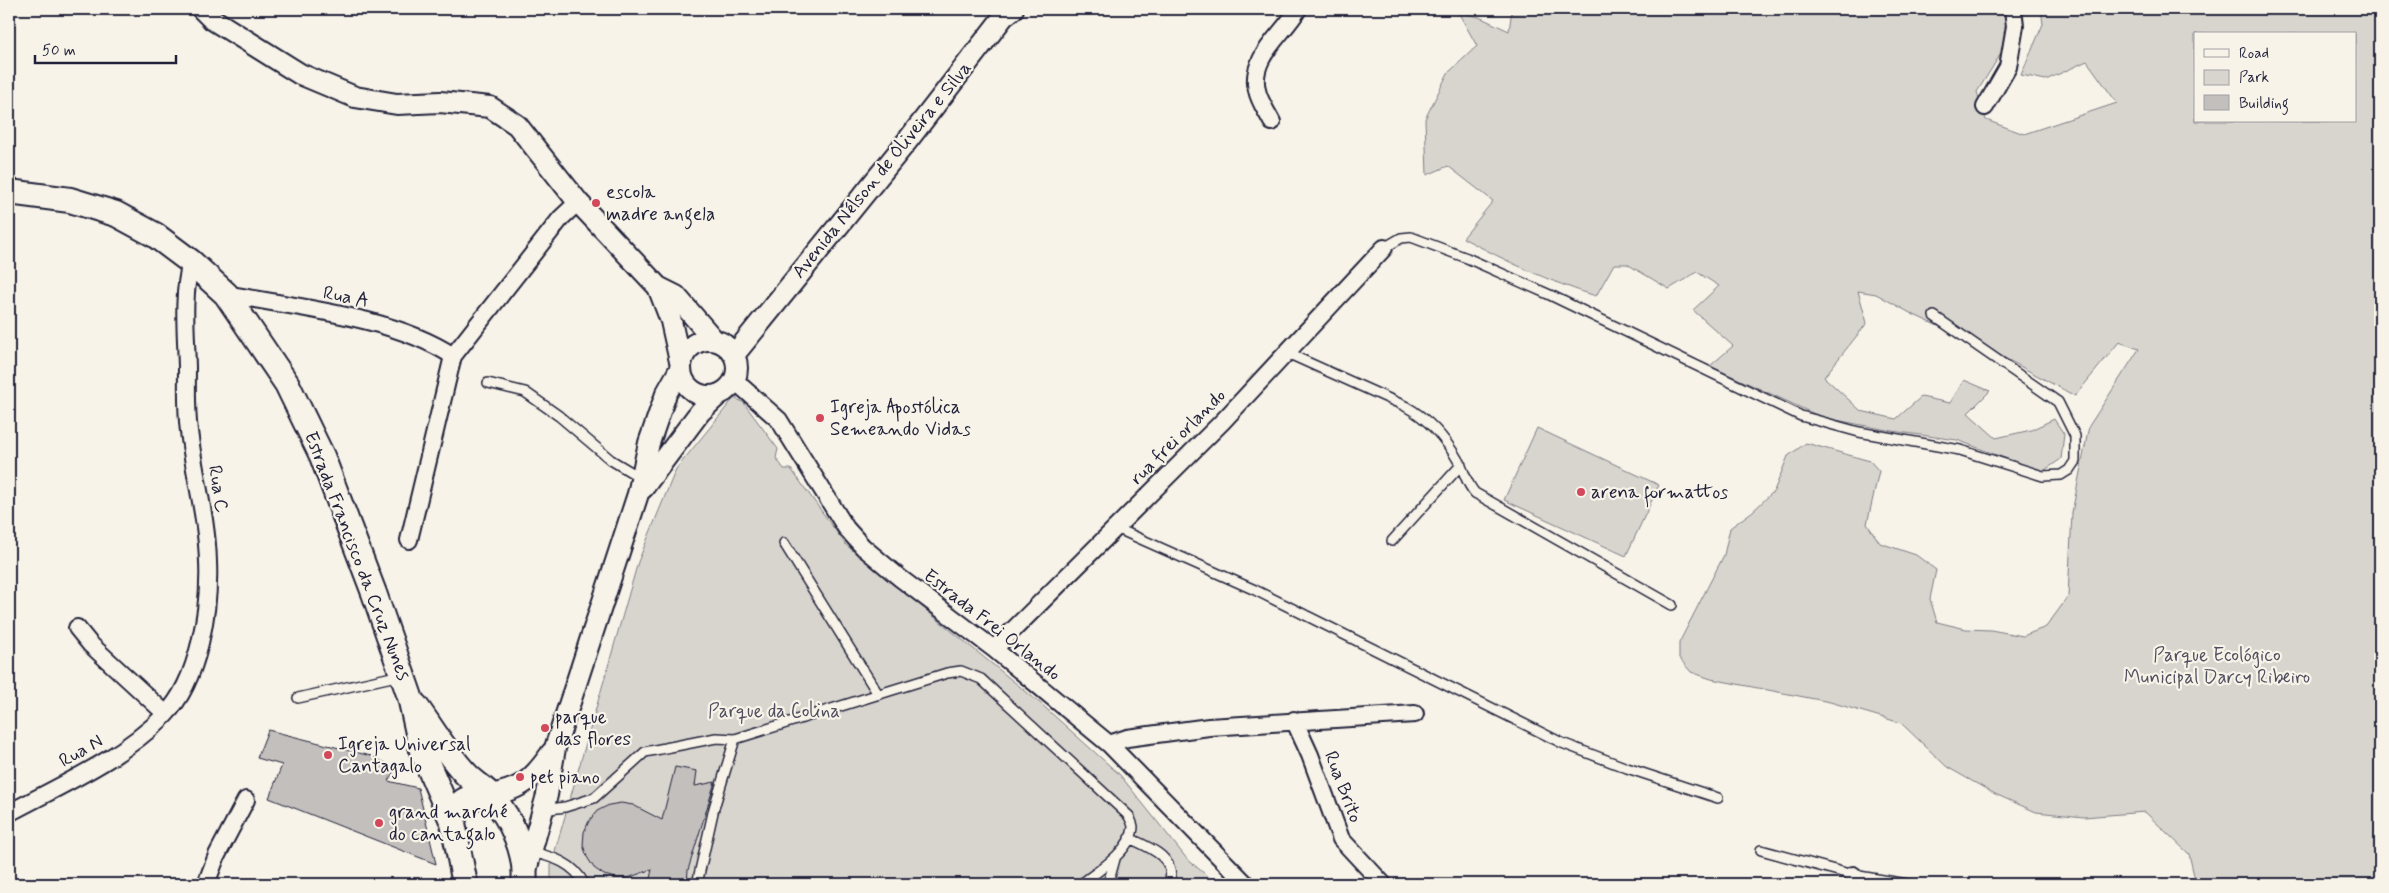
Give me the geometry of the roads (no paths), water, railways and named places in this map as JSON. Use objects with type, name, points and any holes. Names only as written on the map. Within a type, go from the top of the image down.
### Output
[{"type":"main road","name":"Estrada Francisco da Cruz Nunes","points":[[9,192],[70,200],[116,214],[155,235],[190,262],[226,294],[287,384],[322,456],[374,593],[410,697],[422,751],[453,823],[465,884]]},
{"type":"main road","name":"Estrada Francisco da Cruz Nunes","points":[[410,697],[466,774],[490,795],[505,814],[515,835],[524,880]]},
{"type":"main road","points":[[453,823],[456,808],[460,802],[474,797],[490,795]]},
{"type":"street","points":[[202,9],[212,19],[300,74],[355,97],[397,104],[440,102],[490,107],[518,124],[578,202],[658,287],[676,296],[725,347],[737,366],[734,380],[728,389],[718,395],[700,412],[640,486]]},
{"type":"street","name":"Avenida Nélson de Oliveira e Silva","points":[[725,347],[751,332],[1013,9]]},
{"type":"street","points":[[1272,122],[1257,91],[1258,66],[1262,57],[1298,9]]},
{"type":"street","points":[[1985,107],[2008,67],[2015,26],[2012,9]]},
{"type":"street","points":[[409,540],[453,356],[561,218],[578,202]]},
{"type":"street","name":"rua frei orlando","points":[[994,649],[1116,528],[1287,353],[1384,248]]},
{"type":"street","name":"Rua C","points":[[166,714],[179,696],[196,658],[206,609],[208,562],[188,429],[185,291],[190,262]]},
{"type":"street","points":[[658,287],[671,321],[684,382],[693,391],[705,396],[718,395]]},
{"type":"street","name":"Rua A","points":[[226,294],[372,322],[417,337],[453,356]]},
{"type":"street","points":[[524,880],[543,810],[555,748],[640,486],[649,443],[666,394],[680,367],[684,354],[692,346],[702,340],[725,347]]},
{"type":"street","name":"Estrada Frei Orlando","points":[[734,380],[779,420],[846,528],[863,547],[900,578],[994,649],[1109,744],[1246,884]]},
{"type":"street","points":[[77,628],[90,644],[166,714]]},
{"type":"street","name":"Rua N","points":[[9,813],[96,767],[133,742],[166,714]]},
{"type":"street","points":[[1109,744],[1127,738],[1209,727],[1294,720],[1415,714]]},
{"type":"street","name":"Rua Brito","points":[[1294,720],[1310,755],[1341,839],[1383,884]]},
{"type":"street","points":[[490,795],[516,789],[536,775],[555,748]]},
{"type":"street","points":[[206,884],[217,855],[246,800]]},
{"type":"lane","points":[[1384,248],[1401,238],[1411,237],[1467,258],[1550,295],[1801,416],[1859,432],[1960,450],[2043,476],[2061,475],[2070,470],[2075,462],[2075,436],[2058,402],[1934,316]]},
{"type":"lane","points":[[1287,353],[1405,406],[1422,416],[1454,453],[1468,485],[1486,501],[1672,605]]},
{"type":"lane","points":[[488,383],[525,392],[559,416],[640,486]]},
{"type":"lane","points":[[1392,540],[1460,465]]},
{"type":"lane","points":[[1116,528],[1254,590],[1562,743],[1627,768],[1718,798]]},
{"type":"lane","points":[[784,543],[878,694]]},
{"type":"lane","points":[[543,810],[565,808],[594,798],[645,752],[716,738],[735,739],[947,673],[961,671],[982,679],[1129,816],[1133,827],[1129,838],[1115,859],[1108,884]]},
{"type":"lane","points":[[298,698],[402,674]]},
{"type":"lane","points":[[697,884],[709,825],[735,739]]},
{"type":"lane","points":[[1129,838],[1150,847],[1167,860],[1172,873],[1169,884]]},
{"type":"lane","points":[[1761,850],[1858,880],[1907,884]]},
{"type":"lane","points":[[532,852],[552,857],[578,872],[584,884]]},
{"type":"lane","points":[[1081,884],[1115,859]]},
{"type":"place","name":"escola madre angela","points":[[596,203]]},
{"type":"place","name":"Igreja Apostólica Semeando Vidas","points":[[820,418]]},
{"type":"place","name":"arena formattos","points":[[1581,492]]},
{"type":"place","name":"parque das flores","points":[[545,728]]},
{"type":"place","name":"Igreja Universal Cantagalo","points":[[328,755]]},
{"type":"place","name":"pet piano","points":[[520,777]]},
{"type":"place","name":"grand marché do cantagalo","points":[[379,823]]},
{"type":"park label","name":"Parque Ecológico Municipal Darcy Ribeiro","points":[[2217,666]]},
{"type":"park label","name":"Parque da Colina","points":[[774,711]]}]
